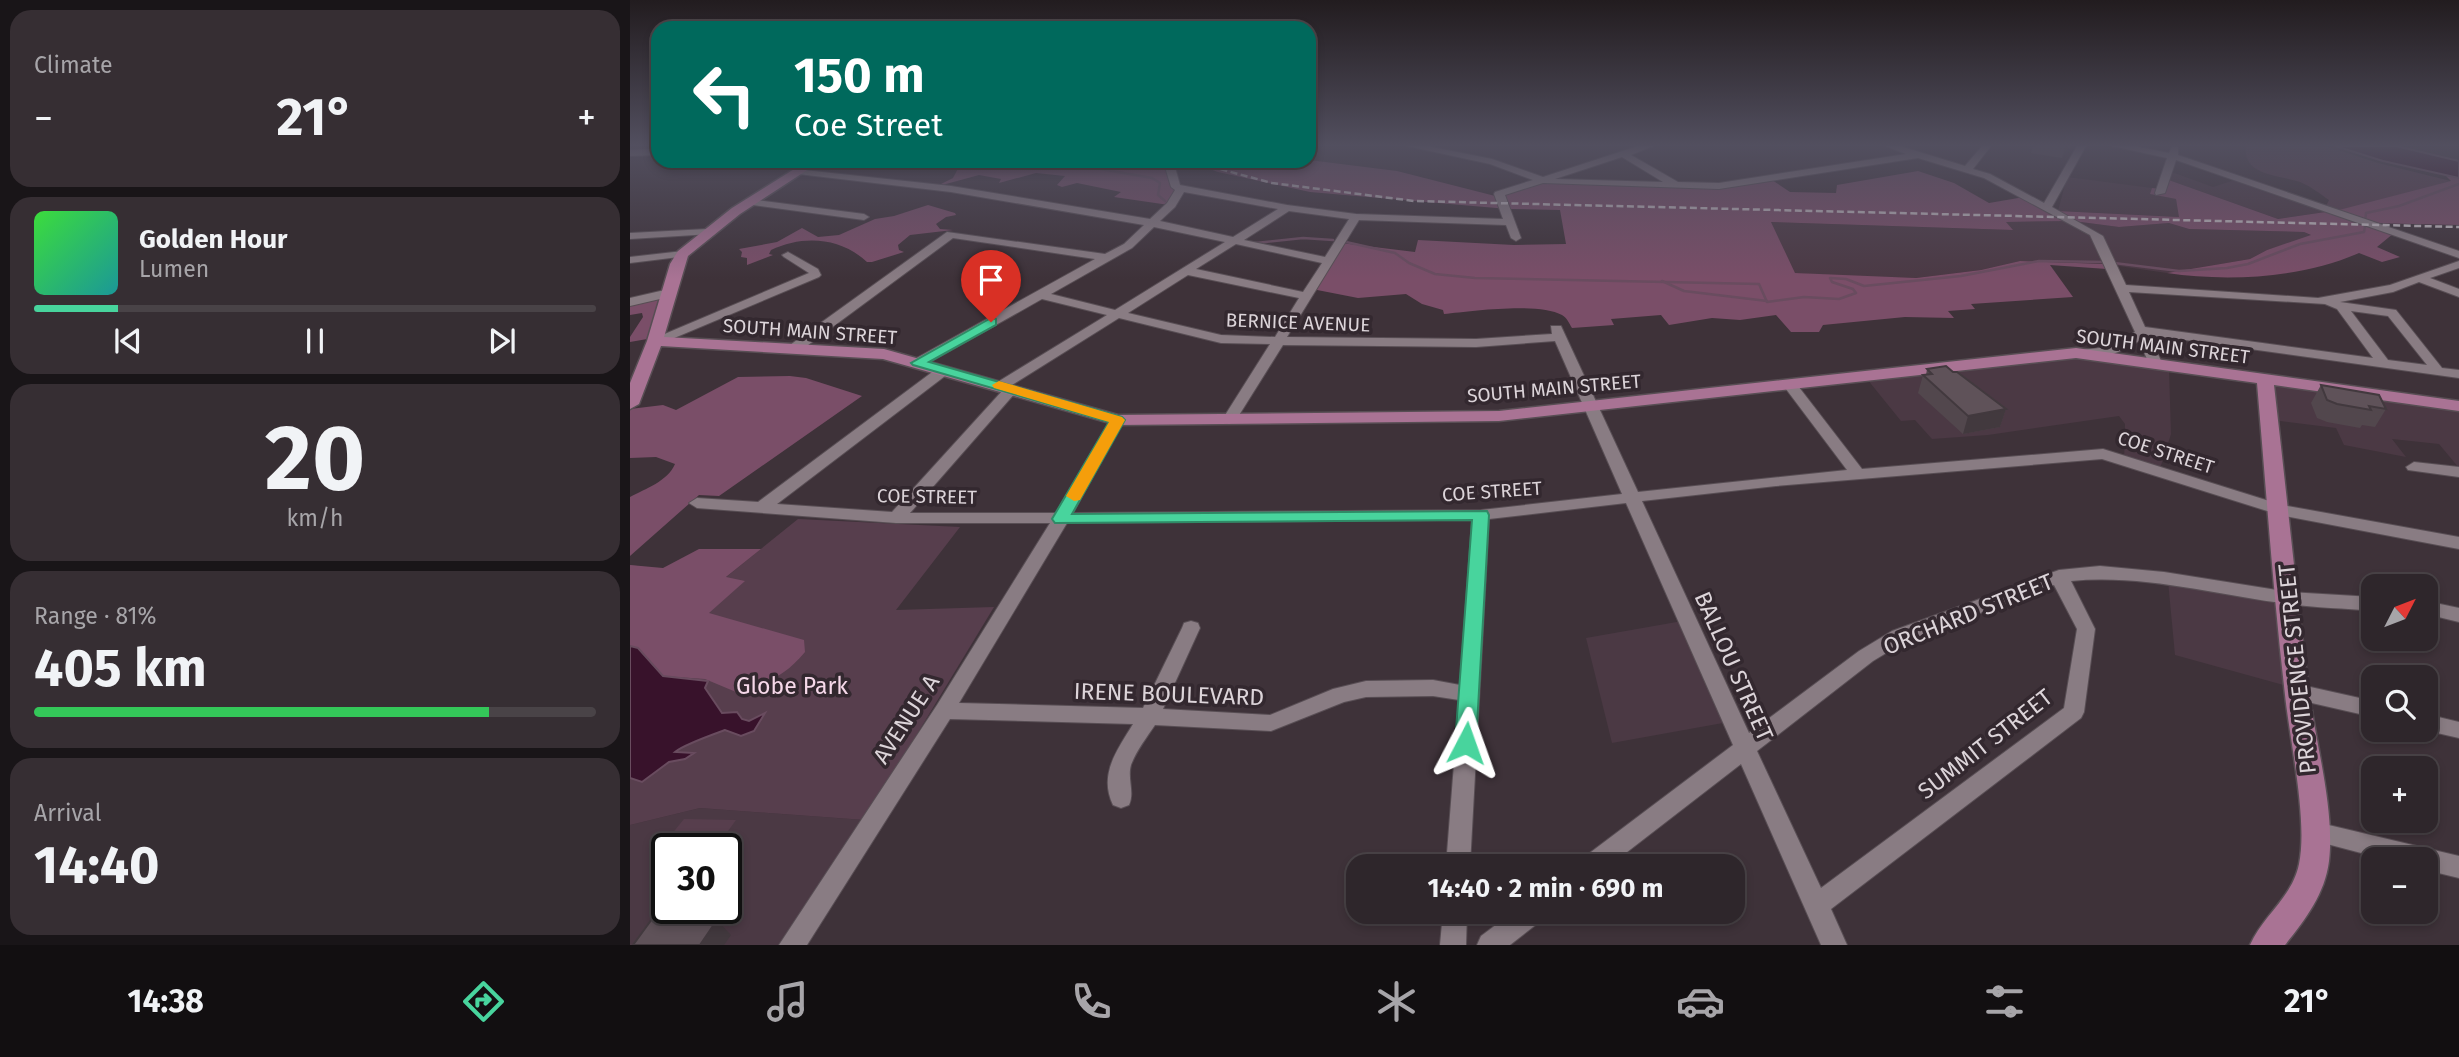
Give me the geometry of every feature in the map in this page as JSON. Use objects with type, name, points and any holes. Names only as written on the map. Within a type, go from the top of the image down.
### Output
[{"type":"main road","points":[[630,404],[655,341],[680,259],[707,232],[768,190]]},
{"type":"main road","name":"SOUTH MAIN STREET","points":[[655,341],[884,354],[1117,420],[1499,416],[2077,353],[2459,406]]},
{"type":"main road","name":"PROVIDENCE STREET","points":[[2265,380],[2297,692],[2316,832],[2314,863],[2307,887],[2299,903],[2266,945]]},
{"type":"street","points":[[958,190],[1152,223],[1328,261]]},
{"type":"street","points":[[918,363],[1128,246],[1171,205],[1180,190]]},
{"type":"street","points":[[1192,190],[1287,208],[1356,217],[1508,222]]},
{"type":"street","points":[[1512,190],[1499,194],[1516,238]]},
{"type":"street","points":[[2014,190],[2099,238],[2156,365]]},
{"type":"street","points":[[2047,207],[2057,190]]},
{"type":"street","points":[[2279,190],[2459,255]]},
{"type":"street","points":[[749,202],[864,217]]},
{"type":"street","points":[[896,518],[1006,387],[1287,208]]},
{"type":"street","points":[[1229,420],[1356,217]]},
{"type":"street","points":[[630,236],[707,232]]},
{"type":"street","points":[[794,348],[951,234],[1108,258]]},
{"type":"street","points":[[655,341],[815,275],[814,271],[788,255]]},
{"type":"street","points":[[630,261],[680,259]]},
{"type":"street","points":[[2318,302],[2393,288],[2459,264]]},
{"type":"street","points":[[1187,271],[1307,296]]},
{"type":"street","points":[[2418,278],[2459,293]]},
{"type":"street","points":[[2121,288],[2318,302],[2392,313],[2438,371]]},
{"type":"street","points":[[630,302],[668,293]]},
{"type":"street","name":"BERNICE AVENUE","points":[[1040,295],[1221,339],[1476,343],[1557,333]]},
{"type":"street","points":[[2341,306],[2383,363]]},
{"type":"street","points":[[2077,353],[2111,351],[2141,332],[2459,374]]},
{"type":"street","name":"BALLOU STREET","points":[[1557,333],[1834,945]]},
{"type":"street","points":[[760,509],[944,370]]},
{"type":"street","points":[[1790,385],[1858,474]]},
{"type":"street","name":"AVENUE A","points":[[792,945],[944,711],[1061,519],[1117,420]]},
{"type":"street","name":"COE STREET","points":[[697,503],[896,518],[1481,515],[1858,474],[2103,454],[2280,510],[2459,543]]},
{"type":"street","points":[[2414,467],[2459,472]]},
{"type":"street","points":[[1459,854],[1481,515]]},
{"type":"street","name":"ORCHARD STREET","points":[[1607,854],[1866,656],[1899,636],[2059,576],[2099,572],[2164,578],[2289,598],[2361,603]]},
{"type":"street","name":"SUMMIT STREET","points":[[1817,905],[2074,712],[2086,629],[2059,576]]},
{"type":"street","points":[[2438,611],[2459,615]]},
{"type":"street","points":[[1121,798],[1118,778],[1121,763],[1149,716],[1191,628]]},
{"type":"street","name":"IRENE BOULEVARD","points":[[944,711],[1149,716],[1271,723],[1340,695],[1366,688],[1433,688],[1469,694]]},
{"type":"street","points":[[2297,692],[2361,706]]},
{"type":"street","points":[[2438,725],[2459,730]]},
{"type":"street","points":[[2316,832],[2459,867]]},
{"type":"street","points":[[1453,945],[1454,924]]},
{"type":"street","points":[[1490,945],[1517,924]]},
{"type":"shaded area","points":[[1112,190],[1176,190],[1169,205],[1114,197],[1121,192]]},
{"type":"shaded area","points":[[1301,190],[1472,190],[1503,198],[1502,193],[1511,190],[1787,190],[1836,193],[1836,190],[1966,190],[1989,203],[2030,196],[2058,211],[2179,217],[2176,199],[2150,194],[2151,190],[2197,190],[2278,219],[2339,210],[2416,190],[2459,190],[2459,225],[2367,223],[2394,233],[2377,247],[2400,257],[2382,262],[2359,253],[2289,273],[2215,277],[2167,273],[2250,259],[2267,250],[2311,235],[2304,232],[2189,229],[2169,223],[2119,227],[2073,221],[2006,222],[2013,230],[1771,222],[1795,273],[1916,278],[1981,270],[2020,261],[2105,264],[2107,269],[2050,265],[2073,297],[1971,304],[1975,309],[1948,311],[1954,318],[1905,317],[1823,325],[1819,332],[1791,332],[1776,315],[1740,320],[1712,318],[1669,325],[1661,315],[1611,319],[1614,325],[1572,328],[1567,319],[1551,311],[1505,308],[1444,314],[1443,310],[1422,304],[1406,294],[1358,298],[1312,289],[1341,243],[1415,252],[1418,240],[1514,245],[1566,244],[1560,210],[1508,209]]},
{"type":"shaded area","points":[[2064,190],[2152,190],[2151,194],[2176,199],[2180,217],[2058,211]]},
{"type":"shaded area","points":[[2197,190],[2282,190],[2339,210],[2278,219]]},
{"type":"shaded area","points":[[928,205],[955,213],[956,215],[946,217],[936,224],[940,229],[953,230],[910,235],[898,245],[899,250],[904,252],[872,262],[867,262],[845,247],[821,241],[783,245],[771,250],[769,254],[773,255],[747,265],[747,258],[741,257],[742,252],[739,249],[777,242],[802,228],[818,237],[839,235],[875,219]]},
{"type":"shaded area","points":[[2073,221],[2119,227],[2169,223],[2189,229],[2304,232],[2312,236],[2267,250],[2250,259],[2167,273],[2105,264],[2020,261],[1981,270],[1916,278],[1857,277],[1794,273],[1770,222],[2012,230],[2005,222]]},
{"type":"shaded area","points":[[663,294],[653,338],[630,342],[630,337],[643,317],[642,313],[630,315],[630,302]]},
{"type":"shaded area","points":[[2076,356],[2169,369],[2171,434],[2158,475],[2124,464],[2125,424],[2119,416],[1988,435],[1932,439],[1915,420],[1901,421],[1867,379]]},
{"type":"shaded area","points":[[738,377],[806,378],[862,396],[719,496],[699,495],[630,556],[630,497],[662,480],[675,464],[656,457],[630,458],[630,409],[663,405],[676,410]]},
{"type":"shaded area","points":[[2262,382],[2459,408],[2459,468],[2439,444],[2392,439],[2406,457],[2344,445],[2336,428],[2273,420]]},
{"type":"shaded area","points":[[699,549],[761,549],[726,577],[745,581],[709,613],[804,640],[805,652],[782,673],[766,682],[736,692],[705,679],[663,676],[638,648],[630,646],[630,565],[663,568]]},
{"type":"shaded area","points":[[2168,581],[2286,603],[2302,690],[2175,655]]},
{"type":"shaded area","points":[[1688,620],[1734,721],[1612,743],[1586,638]]},
{"type":"shaded area","points":[[630,646],[638,648],[663,676],[708,681],[705,688],[722,713],[737,712],[742,719],[749,721],[765,713],[754,731],[741,736],[725,730],[706,737],[675,752],[694,753],[685,759],[669,762],[642,782],[630,778]]},
{"type":"shaded area","points":[[700,808],[865,820],[786,945],[630,945],[630,825]]},
{"type":"green space","points":[[2315,190],[2432,190],[2347,213],[2326,206],[2329,200]]},
{"type":"green space","name":"Globe Park","points":[[798,519],[960,527],[896,610],[994,607],[865,820],[700,808],[630,825],[630,565],[725,578]]},
{"type":"green space","points":[[684,819],[736,820],[727,833],[673,833]]},
{"type":"building","points":[[1946,366],[2006,409],[1968,416],[1923,375],[1932,374],[1927,369]]},
{"type":"building","points":[[2321,385],[2379,395],[2386,409],[2369,406],[2371,410],[2337,404],[2327,400]]},
{"type":"building","points":[[651,920],[651,924],[714,924],[700,945],[633,945]]},
{"type":"waterway","points":[[1159,190],[1158,195],[1165,201]]},
{"type":"waterway","points":[[2365,222],[2366,213],[2399,206],[2442,190]]},
{"type":"waterway","points":[[2114,263],[2179,271],[2227,268],[2248,264],[2300,244],[2364,232],[2365,226]]},
{"type":"waterway","points":[[1256,243],[1303,238],[1333,240]]},
{"type":"waterway","points":[[1346,242],[1395,253],[1409,263],[1435,274],[1475,278],[1664,282]]},
{"type":"waterway","points":[[1767,301],[1804,297],[1839,299],[1856,293],[1853,289],[1832,282],[1830,278],[1846,279],[1864,286],[1961,276],[2039,261],[2106,262]]},
{"type":"waterway","points":[[1664,282],[1759,284],[1767,301]]},
{"type":"waterway","points":[[1664,282],[1684,291],[1767,301]]},
{"type":"railway","points":[[1328,190],[1414,201],[2459,227]]},
{"type":"slow traffic","points":[[999,385],[1117,420],[1074,496]]},
{"type":"route","points":[[991,322],[918,363],[1117,420],[1061,519],[1481,515],[1466,743]]}]
